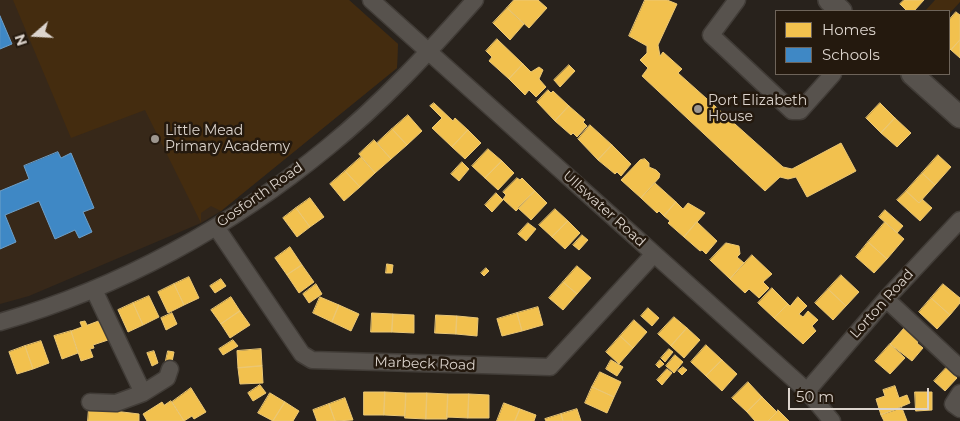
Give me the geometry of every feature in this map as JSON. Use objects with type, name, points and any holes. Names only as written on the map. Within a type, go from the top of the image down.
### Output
[{"type":"street","name":"Ullswater Road","points":[[371,0],[807,391],[832,421]]},
{"type":"street","name":"Gosforth Road","points":[[0,322],[94,290],[152,263],[216,227],[328,148],[428,52],[475,0]]},
{"type":"street","points":[[737,0],[711,35],[792,111],[800,110],[832,75]]},
{"type":"street","points":[[829,0],[841,10]]},
{"type":"street","points":[[913,75],[960,117]]},
{"type":"street","name":"Lorton Road","points":[[807,391],[886,299],[960,220]]},
{"type":"street","name":"Marbeck Road","points":[[216,227],[302,354],[312,360],[550,367],[654,254]]},
{"type":"street","points":[[94,290],[143,393]]},
{"type":"street","points":[[886,299],[960,368]]},
{"type":"street","points":[[90,402],[116,403],[143,393],[167,378],[170,369]]},
{"type":"street","points":[[960,393],[953,404],[960,409]]},
{"type":"shaded area","name":"Little Mead Primary Academy","points":[[0,0],[349,0],[398,44],[397,68],[221,211],[201,223],[29,296],[0,304]]},
{"type":"shaded area","name":"Little Mead Primary Academy","points":[[13,0],[349,0],[398,44],[397,68],[221,211],[211,206],[201,213],[201,223],[145,110],[71,138]]},
{"type":"shaded area","points":[[935,0],[960,0],[950,13],[950,10],[926,10]]},
{"type":"building: Homes","points":[[514,0],[538,0],[547,8],[529,28],[507,8]]},
{"type":"building: Homes","name":"Port Elizabeth House","points":[[645,0],[667,0],[677,4],[658,45],[660,56],[663,52],[682,69],[678,73],[783,167],[792,169],[841,143],[856,171],[807,197],[796,177],[788,179],[780,177],[765,191],[642,76],[648,68],[640,60],[647,53],[647,46],[629,36]]},
{"type":"building: Homes","points":[[904,0],[924,0],[915,10],[906,10],[900,4]]},
{"type":"building: Homes","points":[[507,8],[524,24],[510,40],[493,23]]},
{"type":"building: Homes","points":[[956,12],[960,15],[960,40],[951,50],[950,49],[950,19]]},
{"type":"building: Homes","points":[[497,39],[523,64],[509,79],[489,61],[492,57],[486,51]]},
{"type":"building: Homes","points":[[960,40],[960,58],[951,50]]},
{"type":"building: Homes","points":[[523,64],[531,72],[539,67],[543,70],[539,79],[546,87],[536,97],[529,90],[525,95],[509,79]]},
{"type":"building: Homes","points":[[569,65],[575,71],[560,87],[554,80]]},
{"type":"building: Homes","points":[[548,90],[551,93],[553,91],[569,106],[555,121],[537,102]]},
{"type":"building: Homes","points":[[434,103],[453,121],[455,118],[468,130],[452,147],[432,128],[442,118],[430,106]]},
{"type":"building: Homes","points":[[880,103],[895,118],[881,133],[866,118]]},
{"type":"building: Homes","points":[[569,106],[585,120],[583,122],[587,126],[577,137],[573,133],[571,135],[555,121]]},
{"type":"building: Homes","points":[[408,115],[422,131],[407,145],[392,129]]},
{"type":"building: Homes","points":[[895,118],[911,133],[897,147],[881,133]]},
{"type":"building: Homes","points":[[590,125],[612,145],[598,160],[578,139]]},
{"type":"building: Homes","points":[[392,129],[407,145],[391,159],[377,143]]},
{"type":"building: Homes","points":[[468,130],[481,143],[465,159],[452,147]]},
{"type":"building: Homes","points":[[374,140],[391,159],[375,173],[359,154]]},
{"type":"building: Homes","points":[[612,145],[631,164],[621,176],[617,172],[615,174],[598,160]]},
{"type":"building: Homes","points":[[488,149],[502,161],[485,178],[472,166]]},
{"type":"building: Homes","points":[[938,155],[951,167],[935,185],[922,173]]},
{"type":"building: Homes","points":[[361,157],[375,173],[360,187],[345,171]]},
{"type":"building: Homes","points":[[645,159],[649,163],[649,167],[660,174],[659,178],[641,198],[621,180],[640,160]]},
{"type":"building: Homes","points":[[502,161],[514,173],[498,190],[485,178]]},
{"type":"building: Homes","points":[[462,162],[469,169],[459,181],[451,174]]},
{"type":"building: Homes","points":[[345,171],[360,187],[344,201],[330,184]]},
{"type":"building: Homes","points":[[922,173],[935,185],[919,203],[906,191]]},
{"type":"building: Homes","points":[[517,178],[520,180],[522,178],[535,191],[516,211],[503,199],[506,195],[503,192]]},
{"type":"building: Homes","points":[[655,183],[676,202],[664,216],[659,211],[657,213],[641,198]]},
{"type":"building: Homes","points":[[535,191],[547,203],[531,220],[518,208]]},
{"type":"building: Homes","points":[[906,191],[919,203],[922,199],[932,208],[920,221],[897,200]]},
{"type":"building: Homes","points":[[496,193],[503,200],[492,212],[485,205]]},
{"type":"building: Homes","points":[[310,198],[324,217],[310,227],[296,208]]},
{"type":"building: Homes","points":[[676,202],[683,209],[688,203],[705,213],[684,237],[668,223],[670,221],[664,216]]},
{"type":"building: Homes","points":[[296,208],[310,227],[297,237],[283,218]]},
{"type":"building: Homes","points":[[555,209],[568,221],[552,237],[539,225]]},
{"type":"building: Homes","points":[[885,210],[903,226],[897,233],[879,217]]},
{"type":"building: Homes","points":[[568,221],[580,233],[565,249],[552,237]]},
{"type":"building: Homes","points":[[697,222],[717,241],[706,254],[684,237]]},
{"type":"building: Homes","points":[[885,222],[904,239],[887,259],[868,242]]},
{"type":"building: Homes","points":[[528,223],[536,229],[526,241],[518,234]]},
{"type":"building: Homes","points":[[582,235],[588,240],[579,250],[573,245]]},
{"type":"building: Homes","points":[[868,242],[887,259],[874,273],[856,257]]},
{"type":"building: Homes","points":[[726,243],[739,246],[740,254],[737,257],[744,263],[730,279],[710,260]]},
{"type":"building: Homes","points":[[290,247],[302,265],[287,275],[275,258]]},
{"type":"building: Homes","points":[[752,255],[772,274],[763,282],[769,288],[759,298],[749,289],[745,293],[730,279]]},
{"type":"building: Homes","points":[[387,264],[393,265],[392,273],[386,273]]},
{"type":"building: Homes","points":[[302,265],[314,282],[299,293],[287,275]]},
{"type":"building: Homes","points":[[577,266],[591,278],[577,294],[563,282]]},
{"type":"building: Homes","points":[[486,268],[489,271],[484,276],[481,273]]},
{"type":"building: Homes","points":[[841,275],[859,292],[846,306],[828,289]]},
{"type":"building: Homes","points":[[189,277],[199,298],[184,305],[174,284]]},
{"type":"building: Homes","points":[[221,279],[226,286],[215,293],[210,286]]},
{"type":"building: Homes","points":[[563,282],[577,294],[563,310],[549,298]]},
{"type":"building: Homes","points":[[174,284],[184,305],[168,313],[158,292]]},
{"type":"building: Homes","points":[[316,284],[322,294],[309,303],[303,294]]},
{"type":"building: Homes","points":[[943,284],[960,298],[960,303],[950,315],[931,298]]},
{"type":"building: Homes","points":[[772,288],[788,304],[774,318],[758,303]]},
{"type":"building: Homes","points":[[828,289],[846,306],[833,320],[815,303]]},
{"type":"building: Homes","points":[[149,296],[159,317],[143,325],[133,303]]},
{"type":"building: Homes","points":[[231,297],[240,311],[221,324],[211,310]]},
{"type":"building: Homes","points":[[320,297],[339,305],[332,322],[313,313]]},
{"type":"building: Homes","points":[[798,297],[807,306],[799,314],[803,317],[808,311],[818,320],[812,326],[816,331],[803,344],[774,318],[788,304],[790,306]]},
{"type":"building: Homes","points":[[931,298],[950,315],[937,329],[919,312]]},
{"type":"building: Homes","points":[[133,303],[143,325],[128,332],[118,310]]},
{"type":"building: Homes","points":[[339,305],[359,314],[351,331],[332,322]]},
{"type":"building: Homes","points":[[538,307],[543,325],[522,331],[517,313]]},
{"type":"building: Homes","points":[[648,308],[659,318],[652,326],[641,316]]},
{"type":"building: Homes","points":[[240,311],[250,325],[230,338],[221,324]]},
{"type":"building: Homes","points":[[172,313],[177,324],[166,330],[161,318]]},
{"type":"building: Homes","points":[[372,313],[393,314],[392,332],[371,332]]},
{"type":"building: Homes","points":[[517,313],[522,331],[502,336],[497,319]]},
{"type":"building: Homes","points":[[393,314],[414,315],[414,333],[392,332]]},
{"type":"building: Homes","points":[[436,315],[457,316],[456,334],[435,333]]},
{"type":"building: Homes","points":[[457,316],[478,318],[477,336],[456,334]]},
{"type":"building: Homes","points":[[674,317],[687,328],[671,346],[658,334]]},
{"type":"building: Homes","points":[[102,320],[111,339],[93,345],[94,348],[90,349],[93,357],[81,361],[71,331],[82,327],[80,322],[85,321],[87,325]]},
{"type":"building: Homes","points":[[634,320],[647,332],[633,348],[620,336]]},
{"type":"building: Homes","points":[[910,326],[922,337],[917,343],[923,348],[912,361],[890,344],[904,328],[906,330]]},
{"type":"building: Homes","points":[[687,328],[700,340],[684,358],[671,346]]},
{"type":"building: Homes","points":[[71,331],[78,353],[62,359],[54,336]]},
{"type":"building: Homes","points":[[620,336],[633,348],[619,364],[606,352]]},
{"type":"building: Homes","points":[[233,340],[238,346],[223,355],[219,349]]},
{"type":"building: Homes","points":[[41,341],[49,363],[33,369],[25,346]]},
{"type":"building: Homes","points":[[890,344],[905,358],[890,374],[875,361]]},
{"type":"building: Homes","points":[[706,345],[722,360],[706,376],[691,362]]},
{"type":"building: Homes","points":[[25,346],[33,369],[17,374],[9,352]]},
{"type":"building: Homes","points":[[261,349],[262,366],[238,368],[237,351]]},
{"type":"building: Homes","points":[[669,349],[673,352],[665,362],[661,358]]},
{"type":"building: Homes","points":[[154,351],[158,363],[152,366],[147,353]]},
{"type":"building: Homes","points":[[168,351],[174,352],[171,367],[165,365]]},
{"type":"building: Homes","points":[[675,355],[683,362],[674,373],[666,366]]},
{"type":"building: Homes","points":[[611,360],[623,367],[617,376],[606,369]]},
{"type":"building: Homes","points":[[660,360],[664,364],[659,368],[656,365]]},
{"type":"building: Homes","points":[[722,360],[737,374],[722,391],[706,376]]},
{"type":"building: Homes","points":[[262,366],[263,383],[240,384],[238,368]]},
{"type":"building: Homes","points":[[683,367],[687,370],[682,375],[678,371]]},
{"type":"building: Homes","points":[[946,368],[957,378],[945,391],[934,381]]},
{"type":"building: Homes","points":[[667,369],[672,373],[662,385],[657,380]]},
{"type":"building: Homes","points":[[600,372],[621,382],[614,397],[592,387]]},
{"type":"building: Homes","points":[[748,382],[762,397],[747,412],[732,398]]},
{"type":"building: Homes","points":[[260,385],[266,393],[253,401],[248,393]]},
{"type":"building: Homes","points":[[895,386],[899,398],[907,395],[910,403],[881,415],[876,399],[885,396],[883,390]]},
{"type":"building: Homes","points":[[592,387],[614,397],[607,413],[585,403]]},
{"type":"building: Homes","points":[[191,388],[206,412],[194,419],[192,416],[184,421],[172,402]]},
{"type":"building: Homes","points":[[364,392],[385,392],[384,415],[364,415]]},
{"type":"building: Homes","points":[[385,392],[406,393],[405,416],[384,415]]},
{"type":"building: Homes","points":[[915,392],[932,392],[932,410],[916,411]]},
{"type":"building: Homes","points":[[270,393],[285,402],[273,421],[258,413]]},
{"type":"building: Homes","points":[[406,393],[427,393],[426,419],[405,418]]},
{"type":"building: Homes","points":[[427,393],[448,394],[447,419],[426,419]]},
{"type":"building: Homes","points":[[448,394],[469,394],[468,418],[447,417]]},
{"type":"building: Homes","points":[[469,394],[489,395],[489,418],[468,418]]},
{"type":"building: Homes","points":[[762,397],[777,412],[768,421],[755,421],[747,412]]},
{"type":"building: Homes","points":[[345,398],[353,420],[335,421],[329,404]]},
{"type":"building: Homes","points":[[171,401],[184,421],[147,421],[143,414],[162,402],[164,405]]},
{"type":"building: Homes","points":[[285,402],[299,411],[293,421],[273,421]]},
{"type":"building: Homes","points":[[504,403],[520,409],[515,421],[497,421]]},
{"type":"building: Homes","points":[[329,404],[335,421],[317,421],[313,410]]},
{"type":"building: Homes","points":[[89,408],[139,414],[139,421],[88,421]]},
{"type":"building: Homes","points":[[902,408],[907,421],[884,421],[881,415]]},
{"type":"building: Homes","points":[[520,409],[536,415],[534,421],[515,421]]},
{"type":"building: Homes","points":[[577,409],[581,421],[563,421],[561,414]]},
{"type":"building: Homes","points":[[778,410],[789,421],[768,421]]},
{"type":"building: Homes","points":[[561,414],[563,421],[546,421],[545,419]]},
{"type":"building: Schools","points":[[0,16],[12,44],[0,49]]},
{"type":"building: Schools","points":[[58,152],[61,158],[71,153],[94,208],[83,212],[92,232],[79,238],[75,230],[55,239],[39,201],[5,215],[16,242],[0,249],[0,191],[29,179],[24,166]]},
{"type":"place","name":"Port Elizabeth House","points":[[698,109]]},
{"type":"place","name":"Little Mead Primary Academy","points":[[155,139]]}]
